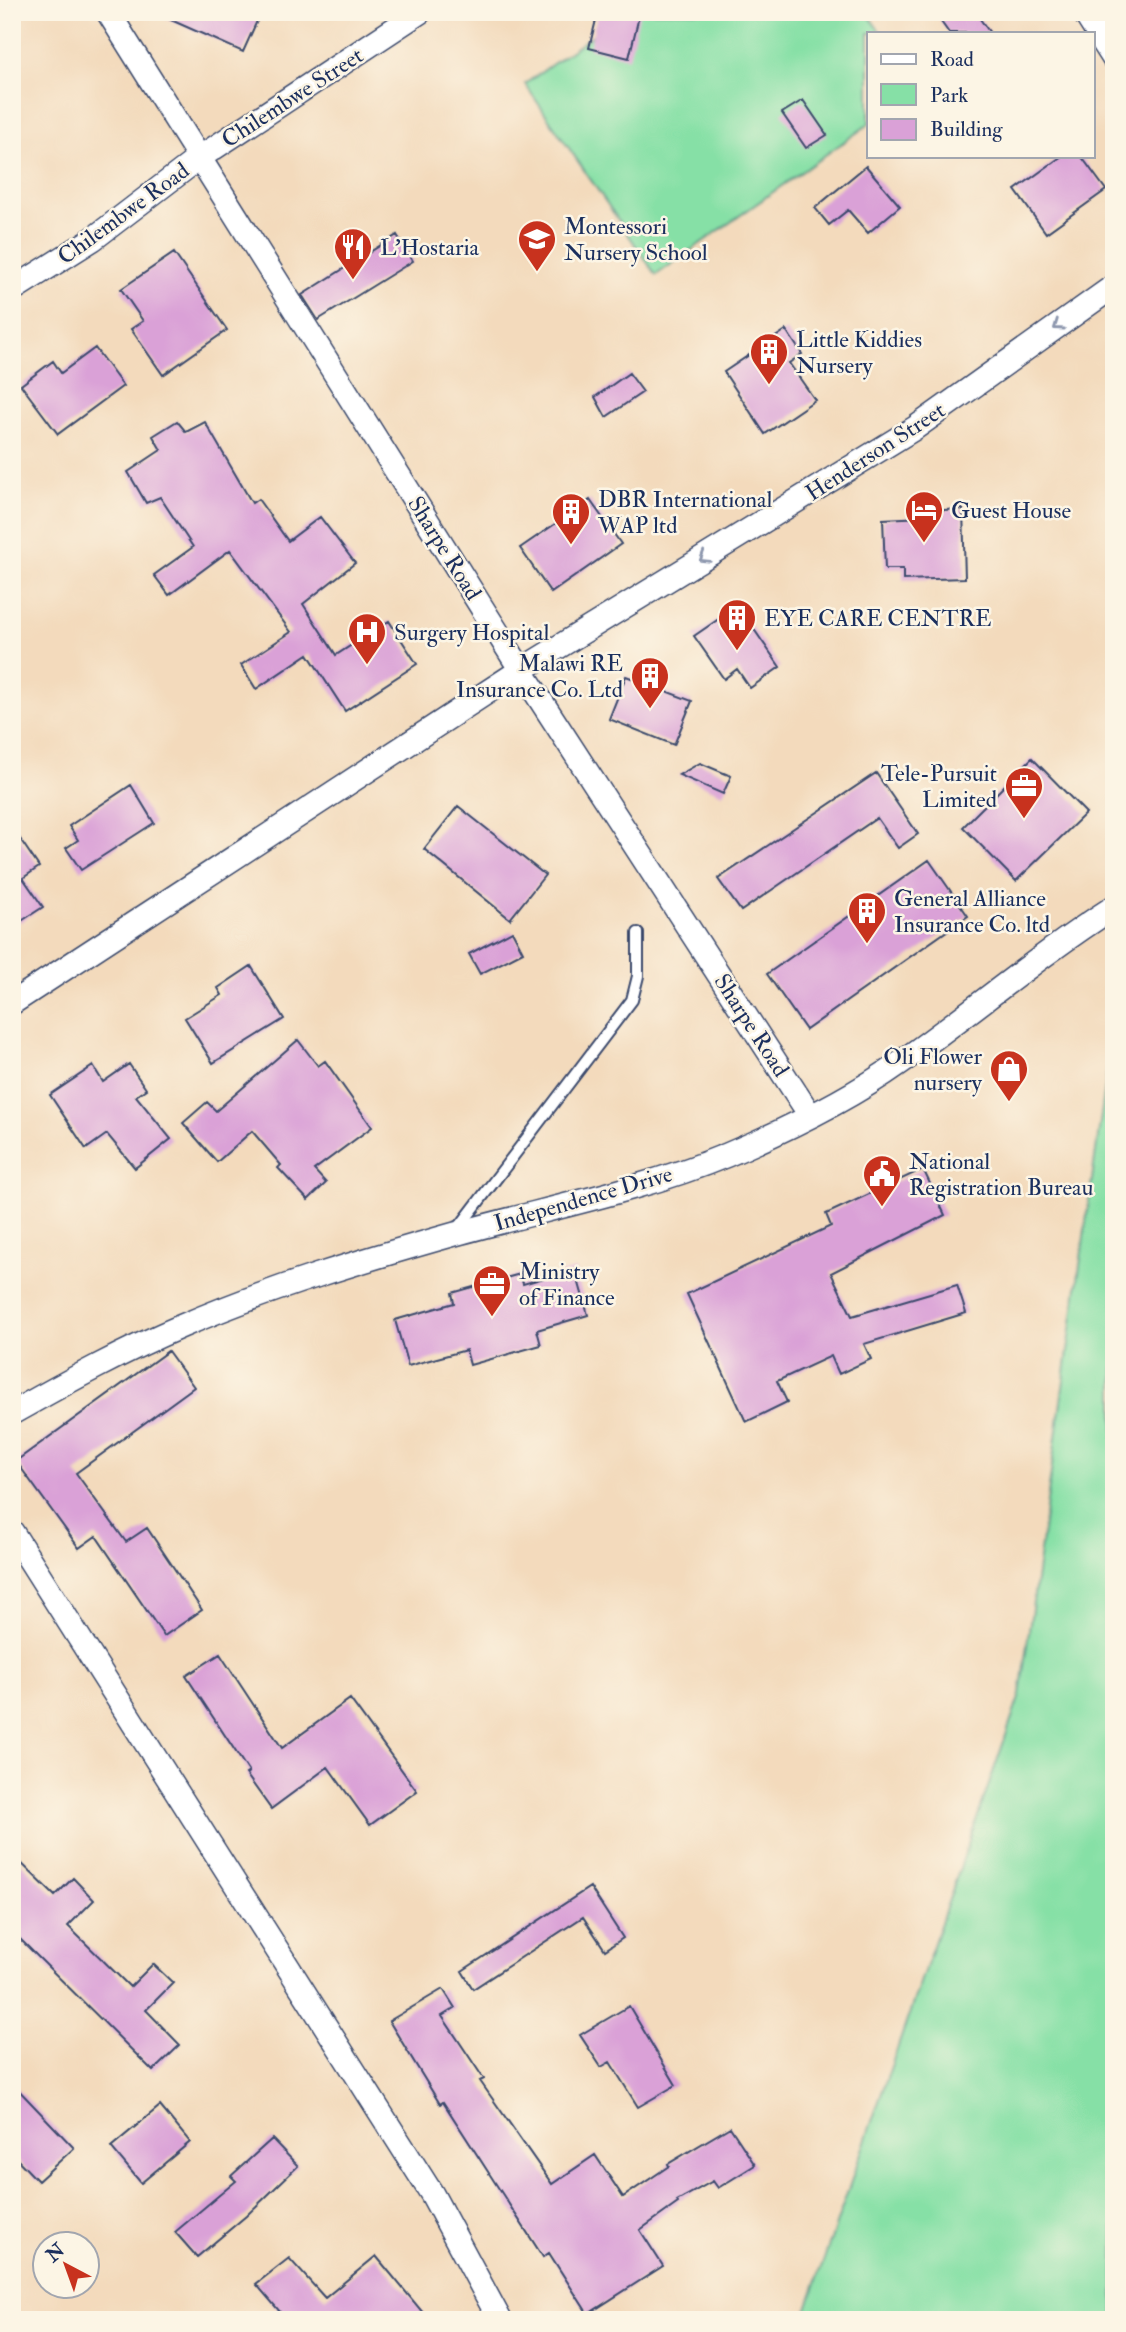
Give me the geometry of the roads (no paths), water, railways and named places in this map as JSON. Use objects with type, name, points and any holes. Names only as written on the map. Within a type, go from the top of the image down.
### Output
[{"type":"street","name":"Sharpe Road","points":[[108,12],[522,670],[810,1115]]},
{"type":"street","name":"Chilembwe Street","points":[[199,158],[420,12]]},
{"type":"street","points":[[1084,12],[1114,59]]},
{"type":"street","name":"Chilembwe Road","points":[[12,290],[93,239],[199,158]]},
{"type":"street","name":"Henderson Street","points":[[12,1003],[522,670],[915,428],[1114,286]]},
{"type":"street","name":"Independence Drive","points":[[12,1413],[59,1386],[182,1326],[308,1279],[453,1235],[656,1179],[725,1155],[810,1115],[900,1063],[1061,941],[1114,907]]},
{"type":"street","points":[[12,1532],[432,2194],[500,2320]]},
{"type":"lane","points":[[453,1235],[632,1000],[638,976],[638,933]]},
{"type":"place","name":"Montessori Nursery School","points":[[537,273]]},
{"type":"place","name":"L'Hostaria","points":[[353,281]]},
{"type":"place","name":"Little Kiddies Nursery","points":[[769,386]]},
{"type":"place","name":"Guest House","points":[[924,544]]},
{"type":"place","name":"DBR International WAP ltd","points":[[571,546]]},
{"type":"place","name":"EYE CARE CENTRE","points":[[737,652]]},
{"type":"place","name":"Surgery Hospital","points":[[367,666]]},
{"type":"place","name":"Malawi RE Insurance Co. Ltd","points":[[650,710]]},
{"type":"place","name":"Tele-Pursuit Limited","points":[[1024,820]]},
{"type":"place","name":"General Alliance Insurance Co. ltd","points":[[867,945]]},
{"type":"place","name":"Oli Flower nursery","points":[[1009,1103]]},
{"type":"place","name":"National Registration Bureau","points":[[882,1208]]},
{"type":"place","name":"Ministry of Finance","points":[[492,1318]]}]
